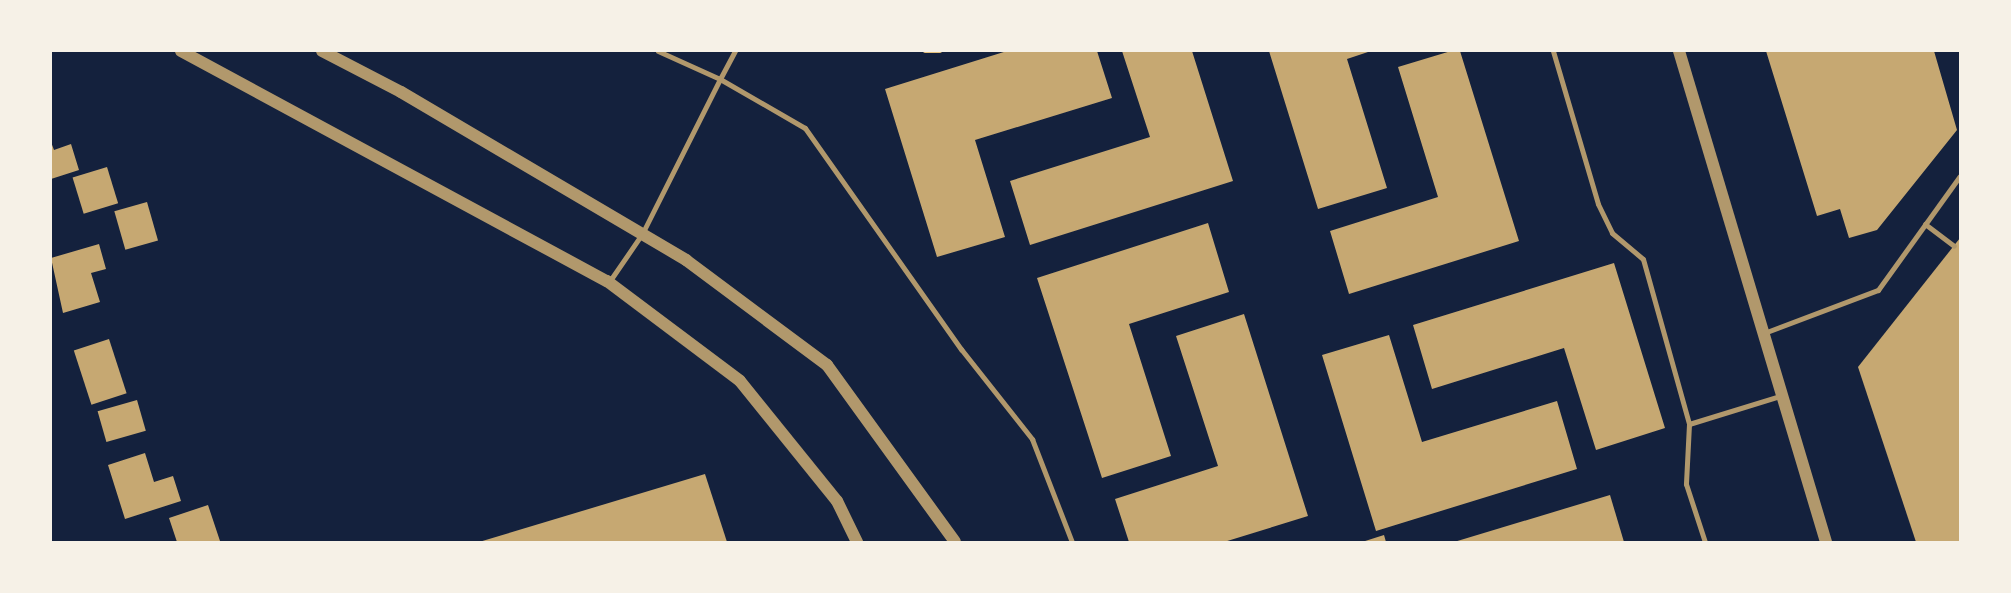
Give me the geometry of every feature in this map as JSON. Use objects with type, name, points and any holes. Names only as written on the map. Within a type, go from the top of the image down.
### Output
[{"type":"street","points":[[181,51],[610,282],[740,381],[837,501],[857,542]]},
{"type":"street","points":[[322,51],[401,92],[686,260],[827,365],[955,542]]},
{"type":"street","points":[[1679,51],[1826,542]]},
{"type":"lane","points":[[658,51],[720,79],[805,128],[961,349],[1032,439],[1072,542]]},
{"type":"lane","points":[[610,282],[642,234],[735,51]]},
{"type":"lane","points":[[1553,51],[1598,204],[1612,233],[1643,258],[1689,424],[1686,484],[1705,542]]},
{"type":"lane","points":[[1764,333],[1878,290],[1960,176]]},
{"type":"lane","points":[[1925,224],[1954,246]]},
{"type":"lane","points":[[1689,424],[1783,395]]},
{"type":"path","points":[[925,51],[940,51]]},
{"type":"building","points":[[1007,51],[1097,51],[1112,98],[975,140],[1005,237],[937,257],[885,89]]},
{"type":"building","points":[[1122,51],[1192,51],[1233,181],[1030,245],[1010,181],[1150,137]]},
{"type":"building","points":[[1269,51],[1371,51],[1347,59],[1387,188],[1318,209]]},
{"type":"building","points":[[1451,51],[1460,51],[1519,241],[1349,294],[1330,231],[1438,197],[1398,67]]},
{"type":"building","points":[[1766,51],[1934,51],[1957,130],[1877,230],[1849,238],[1840,209],[1817,216]]},
{"type":"building","points":[[51,142],[54,150],[71,144],[79,170],[51,179]]},
{"type":"building","points":[[107,167],[118,203],[84,214],[73,178]]},
{"type":"building","points":[[147,202],[158,240],[125,250],[114,211]]},
{"type":"building","points":[[1208,223],[1229,292],[1129,324],[1171,456],[1102,478],[1037,278]]},
{"type":"building","points":[[1960,238],[1960,542],[1916,542],[1858,367]]},
{"type":"building","points":[[99,244],[106,269],[91,273],[100,302],[63,313],[51,258]]},
{"type":"building","points":[[1614,263],[1665,428],[1596,450],[1564,348],[1432,389],[1413,325]]},
{"type":"building","points":[[1244,314],[1308,516],[1224,542],[1129,542],[1115,499],[1218,466],[1176,336]]},
{"type":"building","points":[[1389,335],[1422,442],[1557,401],[1577,469],[1376,531],[1322,355]]},
{"type":"building","points":[[109,339],[127,393],[91,405],[74,350]]},
{"type":"building","points":[[137,400],[146,431],[106,442],[98,411]]},
{"type":"building","points":[[145,453],[154,482],[173,476],[181,501],[125,519],[108,465]]},
{"type":"building","points":[[705,474],[727,542],[479,542]]},
{"type":"building","points":[[1610,495],[1624,542],[1454,542]]},
{"type":"building","points":[[208,505],[220,541],[177,542],[169,518]]},
{"type":"building","points":[[1384,535],[1386,542],[1362,542]]}]
